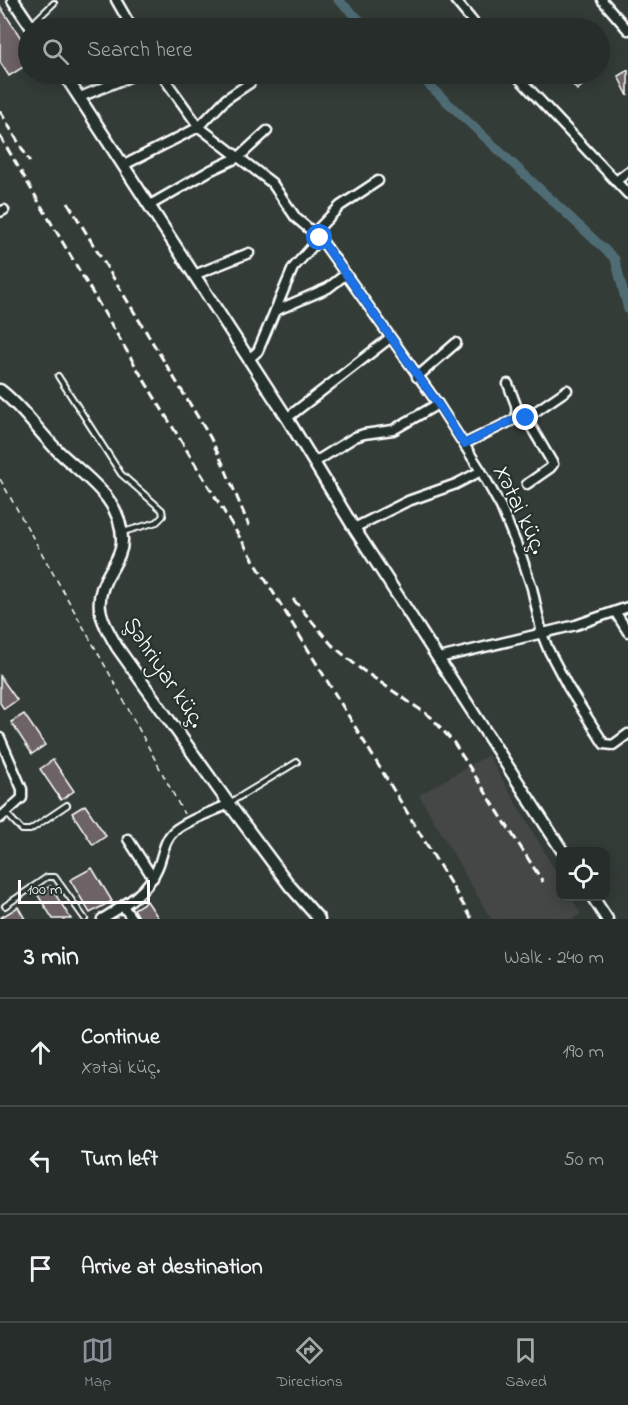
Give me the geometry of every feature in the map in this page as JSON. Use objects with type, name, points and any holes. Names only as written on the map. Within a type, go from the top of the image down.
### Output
[{"type":"street","points":[[13,0],[25,18]]},
{"type":"street","points":[[116,0],[126,18]]},
{"type":"street","points":[[454,0],[469,18]]},
{"type":"street","points":[[602,0],[628,30]]},
{"type":"street","points":[[71,84],[560,847]]},
{"type":"street","points":[[80,97],[112,84]]},
{"type":"street","name":"Xətai küç.","points":[[168,84],[200,127],[272,183],[296,218],[317,235],[438,404],[501,507],[532,588],[542,634],[568,687],[604,744],[613,745],[628,734]]},
{"type":"street","points":[[123,165],[200,127],[226,99],[248,84]]},
{"type":"street","points":[[524,84],[628,194]]},
{"type":"street","points":[[150,205],[211,170],[239,157],[267,131]]},
{"type":"street","points":[[616,182],[628,172]]},
{"type":"street","points":[[249,359],[258,351],[293,268],[340,206],[378,181]]},
{"type":"street","points":[[194,275],[249,253]]},
{"type":"street","points":[[275,311],[328,288],[346,274]]},
{"type":"street","points":[[287,418],[390,338]]},
{"type":"street","points":[[417,377],[456,344]]},
{"type":"street","points":[[508,384],[521,418],[553,464],[527,484]]},
{"type":"street","points":[[0,390],[24,411],[56,449],[102,490],[115,512],[122,532]]},
{"type":"street","points":[[464,444],[521,418],[567,390]]},
{"type":"street","points":[[315,462],[355,437],[393,430],[438,404]]},
{"type":"street","points":[[354,528],[408,501],[456,484],[481,471]]},
{"type":"street","name":"Şəhriyar küç.","points":[[122,532],[120,553],[100,592],[99,612],[103,622],[117,647],[229,804],[290,886],[319,919]]},
{"type":"street","points":[[440,658],[542,634],[616,613],[628,607]]},
{"type":"street","points":[[616,613],[628,632]]},
{"type":"street","points":[[0,738],[22,789],[22,798],[3,816]]},
{"type":"street","points":[[102,919],[142,891],[153,878],[166,842],[174,831],[229,804]]},
{"type":"street","points":[[128,839],[153,878]]},
{"type":"street","points":[[595,901],[607,919]]},
{"type":"street","points":[[123,906],[132,919]]},
{"type":"lane","points":[[40,18],[54,3]]},
{"type":"lane","points":[[58,376],[121,474],[162,510],[163,516],[157,522],[122,532]]},
{"type":"lane","points":[[229,804],[297,762]]},
{"type":"lane","points":[[3,816],[22,830],[30,830],[67,805]]},
{"type":"lane","points":[[5,906],[47,877],[55,877],[85,919]]},
{"type":"path","points":[[0,479],[108,671],[189,823]]},
{"type":"shaded area","points":[[488,755],[556,872],[556,901],[573,901],[581,914],[572,919],[491,919],[419,795]]},
{"type":"building","points":[[0,6],[18,34],[18,70],[9,76],[0,62]]},
{"type":"building","points":[[628,70],[628,96],[618,76]]},
{"type":"building","points":[[572,84],[584,84],[577,90]]},
{"type":"building","points":[[0,676],[17,700],[4,709],[0,703]]},
{"type":"building","points":[[24,714],[45,745],[32,754],[11,722]]},
{"type":"building","points":[[53,760],[74,791],[61,800],[40,769]]},
{"type":"building","points":[[85,805],[106,836],[93,845],[72,813]]},
{"type":"building","points":[[92,868],[112,901],[90,913],[70,880]]},
{"type":"building","points":[[50,886],[71,919],[53,919],[37,894]]},
{"type":"building","points":[[147,901],[159,919],[140,919],[134,909]]},
{"type":"building","points":[[18,907],[25,919],[0,919],[0,918]]},
{"type":"waterway","points":[[338,0],[358,18]]},
{"type":"waterway","points":[[428,84],[615,259],[628,310]]},
{"type":"railway","points":[[0,111],[30,162]]},
{"type":"railway","points":[[0,136],[141,375],[472,919]]},
{"type":"railway","points":[[68,203],[210,437],[249,526]]},
{"type":"railway","points":[[293,599],[332,645],[358,667],[431,717],[454,743],[543,882]]},
{"type":"route","points":[[320,238],[464,444],[517,418],[526,418]]}]
